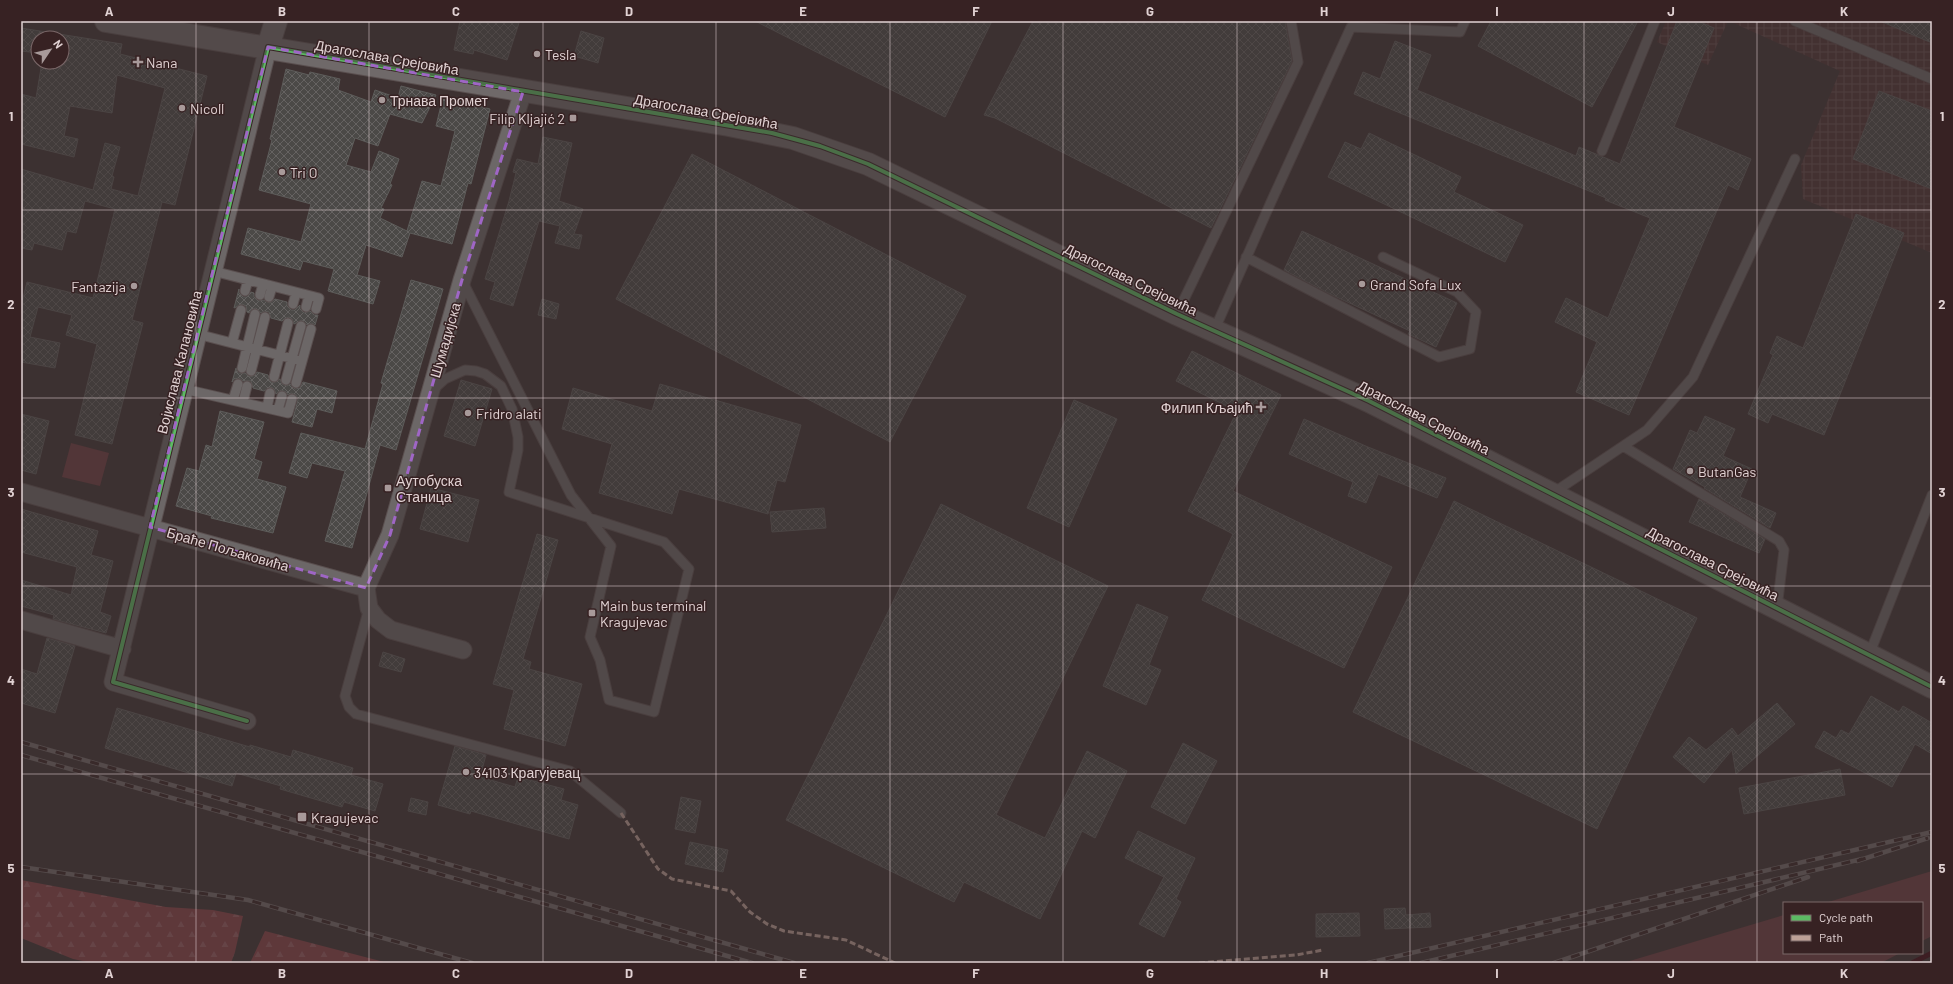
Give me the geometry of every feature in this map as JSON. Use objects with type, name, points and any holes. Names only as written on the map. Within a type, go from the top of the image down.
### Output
[{"type":"street","name":"Војислава Калановића","points":[[247,721],[113,682],[197,334],[268,47],[276,21]]},
{"type":"street","name":"Драгослава Срејовића","points":[[119,22],[523,92],[772,133],[838,153],[916,187],[1177,314],[1369,401],[1932,687]]},
{"type":"street","name":"Шумадијска","points":[[366,588],[390,535],[430,392],[447,338],[462,280],[523,92]]},
{"type":"street","name":"Браће Пољаковића","points":[[21,492],[366,588]]},
{"type":"street","points":[[366,588],[369,608],[378,620],[391,630],[463,650]]},
{"type":"street","points":[[21,620],[122,649]]},
{"type":"lane","points":[[1177,314],[1298,62],[1291,21]]},
{"type":"lane","points":[[1214,331],[1246,257],[1351,28],[1460,32],[1465,21]]},
{"type":"lane","points":[[1602,151],[1655,21]]},
{"type":"lane","points":[[1795,21],[1932,79]]},
{"type":"lane","points":[[1551,494],[1647,430],[1693,377],[1795,159]]},
{"type":"lane","points":[[1246,257],[1439,357],[1470,349],[1476,312],[1457,292],[1383,257]]},
{"type":"lane","points":[[213,271],[319,298],[316,310]]},
{"type":"lane","points":[[245,291],[248,280]]},
{"type":"lane","points":[[430,392],[445,380],[465,370],[485,374],[501,386],[512,409],[518,437],[518,450],[509,492],[587,516],[664,542],[689,569],[654,712],[609,700],[600,660],[590,637],[611,546],[587,516],[571,495],[462,280]]},
{"type":"lane","points":[[260,295],[263,284]]},
{"type":"lane","points":[[270,297],[272,287]]},
{"type":"lane","points":[[293,304],[296,292]]},
{"type":"lane","points":[[306,307],[309,296]]},
{"type":"lane","points":[[232,343],[240,310]]},
{"type":"lane","points":[[247,369],[255,314]]},
{"type":"lane","points":[[251,348],[265,317]]},
{"type":"lane","points":[[274,377],[288,323]]},
{"type":"lane","points":[[286,380],[301,326]]},
{"type":"lane","points":[[296,383],[311,329]]},
{"type":"lane","points":[[197,334],[302,362]]},
{"type":"lane","points":[[233,400],[243,385],[243,402]]},
{"type":"lane","points":[[184,389],[288,413],[292,398]]},
{"type":"lane","points":[[267,408],[270,393]]},
{"type":"lane","points":[[278,410],[282,396]]},
{"type":"lane","points":[[1623,446],[1779,541],[1784,550],[1777,608]]},
{"type":"lane","points":[[1869,655],[1932,495]]},
{"type":"lane","points":[[369,608],[345,696],[349,707],[356,714],[570,770],[621,813]]},
{"type":"highlighted area","points":[[268,47],[523,92],[462,280],[390,535],[366,588],[150,527]]},
{"type":"shaded area","points":[[1666,21],[1728,21],[1708,65],[1657,42]]},
{"type":"shaded area","points":[[1729,21],[1932,21],[1932,253],[1803,199],[1801,165],[1840,71]]},
{"type":"shaded area","points":[[71,443],[109,453],[100,486],[62,477]]},
{"type":"shaded area","points":[[1932,871],[1932,936],[1923,940],[1923,902],[1828,902]]},
{"type":"shaded area","points":[[1783,915],[1783,954],[1898,954],[1881,963],[1623,963]]},
{"type":"green space","points":[[21,880],[166,907],[213,910],[243,916],[231,963],[93,963],[73,959],[21,938]]},
{"type":"green space","points":[[265,931],[388,963],[250,963]]},
{"type":"building","points":[[460,21],[512,21],[519,23],[507,60],[474,50],[473,54],[454,50]]},
{"type":"building","points":[[755,21],[992,21],[945,117]]},
{"type":"building","points":[[1033,21],[1285,21],[1292,61],[1211,228],[995,118],[984,115]]},
{"type":"building","points":[[1491,21],[1638,21],[1592,107],[1478,46]]},
{"type":"building","points":[[1677,21],[1698,21],[1714,28],[1674,127],[1751,159],[1738,190],[1728,185],[1629,415],[1576,392],[1597,342],[1555,322],[1566,298],[1608,318],[1650,218],[1605,200],[1606,198],[1354,94],[1363,72],[1380,79],[1395,41],[1431,55],[1417,90],[1576,156],[1579,147],[1620,164]]},
{"type":"building","points":[[1880,21],[1932,21],[1932,43]]},
{"type":"building","points":[[21,28],[34,30],[30,30],[30,52],[21,51]]},
{"type":"building","points":[[581,31],[604,38],[598,63],[574,56]]},
{"type":"building","points":[[70,36],[122,44],[120,54],[207,76],[175,205],[162,202],[132,320],[143,323],[112,444],[75,435],[97,344],[66,335],[72,315],[38,307],[30,337],[60,343],[55,368],[21,362],[21,306],[27,282],[93,298],[115,209],[85,201],[76,233],[67,231],[62,250],[34,243],[32,250],[21,248],[21,169],[93,190],[105,143],[120,147],[112,176],[114,177],[111,189],[138,196],[165,88],[117,75],[112,113],[70,106],[64,136],[78,139],[74,157],[21,144],[21,94],[36,98],[41,70],[70,70]]},
{"type":"building","points":[[286,69],[309,75],[310,72],[340,79],[338,90],[371,102],[375,90],[398,98],[401,86],[436,95],[422,123],[390,114],[378,146],[355,138],[346,165],[371,172],[379,151],[399,159],[390,184],[392,185],[381,208],[384,209],[380,218],[407,231],[422,181],[441,186],[455,131],[436,126],[443,97],[490,109],[471,184],[468,183],[452,244],[410,233],[402,257],[366,245],[357,275],[380,281],[373,304],[328,291],[334,269],[303,261],[300,270],[241,254],[248,228],[301,242],[311,204],[259,190],[272,140],[270,139]]},
{"type":"building","points":[[1879,91],[1932,111],[1932,189],[1853,159]]},
{"type":"building","points":[[1369,133],[1461,177],[1454,192],[1523,225],[1505,262],[1328,177],[1345,142],[1361,149]]},
{"type":"building","points":[[543,137],[572,143],[559,201],[583,209],[574,234],[582,235],[579,249],[555,243],[560,226],[539,221],[513,306],[490,299],[495,282],[485,279],[509,201],[516,173],[513,172],[517,159],[538,164]]},
{"type":"building","points":[[692,154],[966,296],[890,442],[616,299]]},
{"type":"building","points":[[1856,214],[1904,233],[1824,435],[1772,414],[1768,423],[1748,414],[1773,355],[1770,353],[1777,336],[1803,348]]},
{"type":"building","points":[[1302,231],[1457,303],[1436,347],[1408,334],[1410,331],[1330,294],[1284,270]]},
{"type":"building","points":[[411,280],[443,289],[396,450],[380,445],[352,548],[325,541],[345,471],[312,463],[307,478],[289,473],[301,433],[365,449],[383,384],[381,383]]},
{"type":"building","points":[[239,289],[239,293],[243,297],[247,297],[251,292],[254,293],[254,297],[258,301],[264,300],[270,303],[275,299],[287,302],[287,306],[291,310],[295,310],[300,305],[300,309],[304,313],[310,311],[314,315],[318,315],[315,325],[312,323],[307,325],[302,320],[294,324],[292,319],[289,317],[282,321],[271,318],[269,312],[264,311],[261,313],[256,308],[251,310],[249,313],[247,312],[246,306],[242,304],[234,308]]},
{"type":"building","points":[[542,299],[559,304],[556,319],[538,315]]},
{"type":"building","points":[[1192,351],[1281,395],[1233,491],[1392,567],[1344,668],[1202,600],[1233,534],[1188,511],[1237,411],[1176,381]]},
{"type":"building","points":[[236,368],[238,373],[245,373],[250,377],[255,375],[257,372],[268,375],[270,381],[273,383],[280,379],[282,384],[287,386],[290,384],[295,389],[300,388],[303,382],[337,391],[332,413],[317,409],[312,427],[292,422],[298,400],[296,395],[291,393],[288,395],[286,392],[281,390],[276,394],[274,389],[271,387],[264,391],[253,388],[251,381],[243,381],[239,378],[234,379],[232,382]]},
{"type":"building","name":"Fridro alati","points":[[461,380],[492,389],[475,446],[444,436]]},
{"type":"building","points":[[660,384],[801,425],[785,482],[777,480],[768,514],[679,489],[672,514],[599,493],[612,444],[562,429],[573,388],[652,411]]},
{"type":"building","points":[[1074,400],[1117,419],[1069,527],[1027,508]]},
{"type":"building","points":[[220,411],[264,422],[254,459],[262,462],[257,479],[286,487],[273,533],[211,518],[212,516],[176,506],[187,468],[199,471],[206,445],[212,447]]},
{"type":"building","points":[[21,414],[49,421],[36,474],[21,470]]},
{"type":"building","points":[[1705,416],[1735,429],[1723,456],[1752,469],[1740,497],[1776,513],[1770,528],[1704,488],[1705,487],[1673,469],[1690,430],[1697,433]]},
{"type":"building","points":[[1304,419],[1368,447],[1446,478],[1437,498],[1378,474],[1366,503],[1348,496],[1353,482],[1289,454]]},
{"type":"building","points":[[431,488],[479,500],[468,542],[420,529]]},
{"type":"building","points":[[1699,499],[1765,539],[1759,553],[1689,522]]},
{"type":"building","points":[[1454,501],[1697,618],[1597,829],[1353,712]]},
{"type":"building","points":[[941,504],[1108,586],[996,815],[1045,838],[1087,751],[1127,771],[1095,838],[1082,831],[1040,919],[964,882],[954,902],[786,820]]},
{"type":"building","points":[[824,508],[826,528],[772,532],[770,512]]},
{"type":"building","points":[[21,509],[98,531],[91,555],[113,561],[100,612],[111,616],[106,633],[53,619],[54,615],[21,606],[21,580],[71,595],[77,567],[21,552]]},
{"type":"building","points":[[537,534],[558,540],[523,659],[531,662],[529,669],[582,684],[565,746],[504,729],[514,690],[493,684]]},
{"type":"building","points":[[1137,604],[1168,617],[1149,665],[1161,670],[1146,705],[1103,686]]},
{"type":"building","points":[[47,638],[75,646],[55,713],[21,703],[21,669],[37,674]]},
{"type":"building","points":[[383,652],[405,659],[401,672],[379,666]]},
{"type":"building","points":[[1871,696],[1899,712],[1903,706],[1932,723],[1932,754],[1915,744],[1892,787],[1815,747],[1824,731],[1836,738],[1841,730],[1849,734]]},
{"type":"building","points":[[1777,703],[1795,724],[1736,774],[1732,750],[1704,783],[1673,757],[1689,737],[1706,750],[1732,728],[1738,736]]},
{"type":"building","points":[[117,708],[250,747],[250,745],[291,757],[293,750],[353,768],[351,775],[383,784],[375,811],[344,802],[342,807],[280,789],[281,786],[236,773],[232,786],[105,748]]},
{"type":"building","points":[[1183,743],[1217,761],[1185,824],[1151,807]]},
{"type":"building","points":[[455,746],[486,755],[480,777],[515,787],[518,777],[564,789],[561,800],[578,805],[569,839],[471,811],[470,814],[438,805]]},
{"type":"building","points":[[1840,769],[1845,795],[1744,814],[1739,788]]},
{"type":"building","points":[[681,797],[701,801],[695,833],[675,829]]},
{"type":"building","points":[[411,798],[428,802],[426,815],[408,811]]},
{"type":"building","points":[[1138,831],[1195,858],[1176,899],[1181,902],[1164,937],[1139,924],[1164,877],[1125,858]]},
{"type":"building","points":[[690,842],[728,850],[723,872],[685,864]]},
{"type":"building","points":[[1405,908],[1406,915],[1430,913],[1431,927],[1385,929],[1384,909]]},
{"type":"building","points":[[1359,913],[1360,936],[1316,937],[1316,914]]},
{"type":"waterway","points":[[1912,963],[1932,953]]},
{"type":"railway","points":[[21,742],[794,963]]},
{"type":"railway","points":[[21,755],[752,963]]},
{"type":"railway","points":[[1368,963],[1932,832]]},
{"type":"railway","points":[[1857,861],[1928,838]]},
{"type":"railway","points":[[1421,963],[1862,859]]},
{"type":"railway","points":[[21,867],[248,900],[472,963]]},
{"type":"railway","points":[[1554,963],[1808,877]]},
{"type":"marked path","points":[[621,813],[658,869],[672,879],[731,891],[750,912],[767,924],[784,931],[846,940],[895,963]]},
{"type":"marked path","points":[[1199,963],[1296,955],[1323,950]]},
{"type":"cycle path","points":[[247,721],[113,682],[268,47],[772,133],[820,146],[868,164],[1177,314],[1369,401],[1932,687]]},
{"type":"place","name":"Tesla","points":[[537,54]]},
{"type":"place","name":"Nana","points":[[138,62]]},
{"type":"place","name":"Трнава Промет","points":[[382,100]]},
{"type":"place","name":"Nicoll","points":[[182,108]]},
{"type":"place","name":"Filip Kljajić 2","points":[[573,118]]},
{"type":"place","name":"Tri O","points":[[282,172]]},
{"type":"place","name":"Grand Sofa Lux","points":[[1362,284]]},
{"type":"place","name":"Fantazija","points":[[134,286]]},
{"type":"place","name":"Филип Кљајић","points":[[1261,407]]},
{"type":"place","name":"Fridro alati","points":[[468,413]]},
{"type":"place","name":"ButanGas","points":[[1690,471]]},
{"type":"place","name":"Аутобуска Станица","points":[[388,488]]},
{"type":"place","name":"Main bus terminal Kragujevac","points":[[592,613]]},
{"type":"place","name":"34103 Крагујевац","points":[[466,772]]},
{"type":"place","name":"Kragujevac","points":[[302,817]]}]
